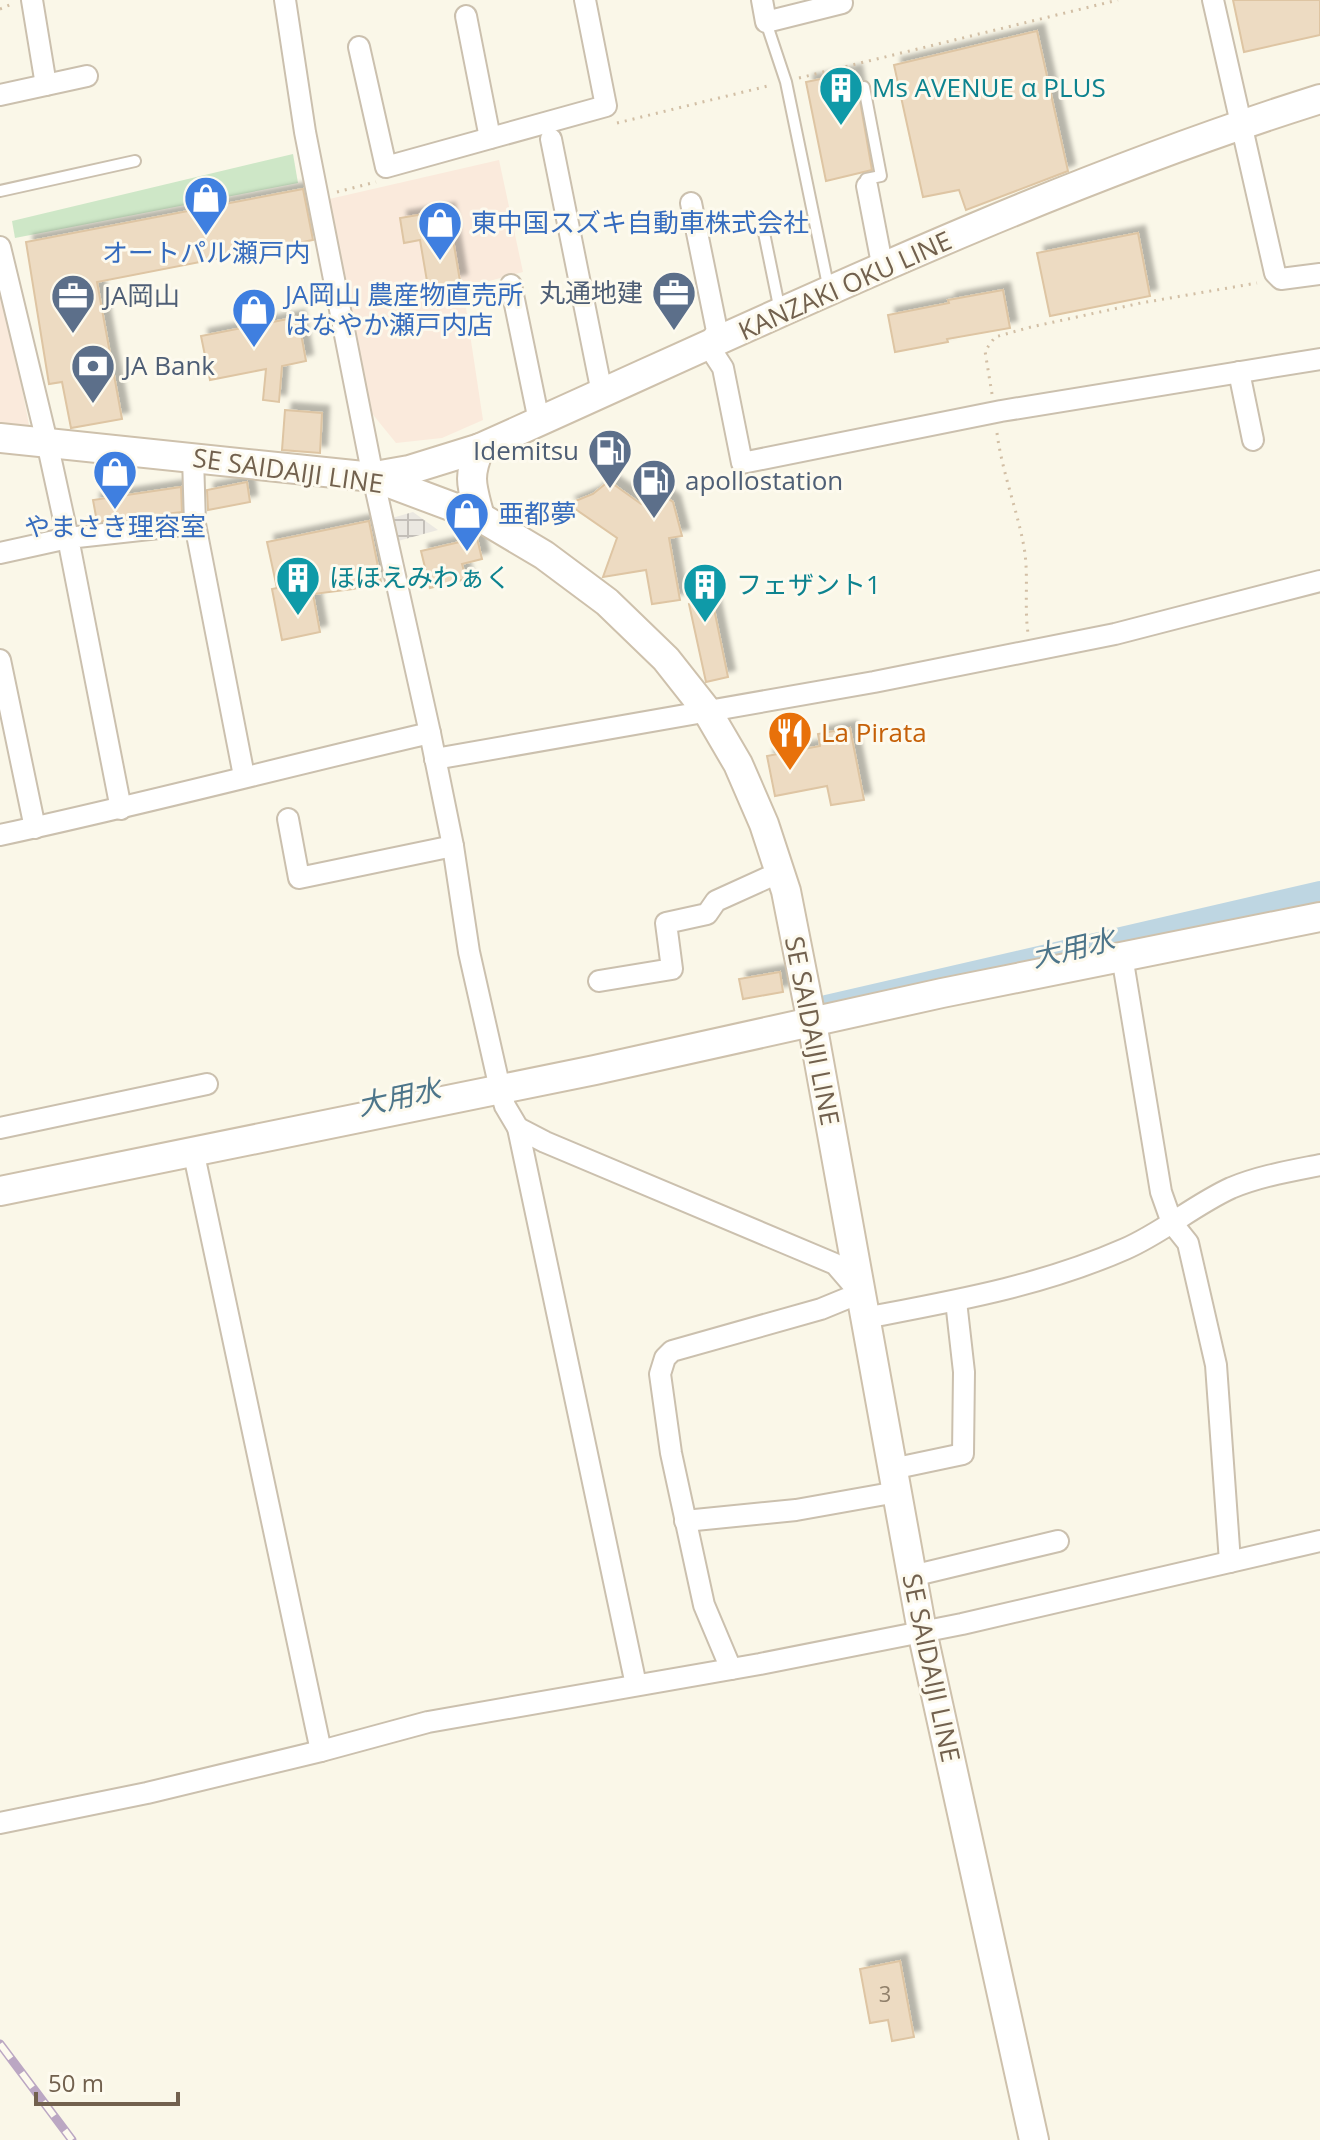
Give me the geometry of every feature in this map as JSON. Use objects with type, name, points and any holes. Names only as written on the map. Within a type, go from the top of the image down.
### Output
[{"type":"main road","name":"KANZAKI OKU LINE","points":[[373,477],[480,448],[1001,218],[1239,125],[1320,99]]},
{"type":"main road","name":"SE SAIDAIJI LINE","points":[[0,438],[373,477],[480,517],[544,555],[607,602],[666,659],[707,711],[743,776],[780,872],[812,1023],[922,1631],[1034,2140]]},
{"type":"main road","points":[[480,448],[470,469],[480,517]]},
{"type":"main road","points":[[426,465],[420,478],[432,499]]},
{"type":"main road","points":[[1,1184],[193,1150],[497,1076],[812,1023],[927,996],[1320,917]]},
{"type":"street","points":[[32,0],[46,85]]},
{"type":"street","points":[[285,0],[318,197],[373,477],[453,846],[469,952],[505,1106],[518,1128],[636,1685]]},
{"type":"street","points":[[359,47],[386,167],[606,106],[585,0]]},
{"type":"street","points":[[762,0],[766,22],[842,3],[841,0]]},
{"type":"street","points":[[1213,0],[1275,273],[1281,279],[1320,274]]},
{"type":"street","points":[[466,16],[490,138]]},
{"type":"street","points":[[0,95],[87,76]]},
{"type":"street","points":[[551,139],[602,393]]},
{"type":"street","points":[[867,186],[883,269]]},
{"type":"street","points":[[691,203],[717,331],[708,345],[723,368],[742,463],[1001,411],[1320,359]]},
{"type":"street","points":[[0,247],[41,442],[54,529],[66,533]]},
{"type":"street","points":[[511,285],[539,421]]},
{"type":"street","points":[[1239,372],[1253,440]]},
{"type":"street","points":[[193,457],[195,524],[244,776]]},
{"type":"street","points":[[0,553],[66,533],[195,524]]},
{"type":"street","points":[[66,533],[121,809]]},
{"type":"street","points":[[435,759],[1115,634],[1320,581]]},
{"type":"street","points":[[0,660],[35,828]]},
{"type":"street","points":[[0,835],[121,809],[244,776],[430,733]]},
{"type":"street","points":[[288,819],[299,878],[453,846]]},
{"type":"street","points":[[599,981],[672,969],[666,923],[707,914],[716,901],[780,872]]},
{"type":"street","points":[[1122,956],[1161,1192],[1172,1223],[1188,1243],[1216,1365],[1230,1562]]},
{"type":"street","points":[[0,1128],[207,1084]]},
{"type":"street","points":[[518,1128],[835,1264],[862,1305]]},
{"type":"street","points":[[193,1150],[321,1751]]},
{"type":"street","points":[[731,1669],[704,1605],[671,1453],[660,1374],[665,1358],[672,1351],[821,1309],[956,1301],[1032,1284],[1126,1249],[1228,1190],[1257,1178],[1320,1165]]},
{"type":"street","points":[[685,1521],[796,1510],[894,1481],[963,1454],[964,1372],[956,1301]]},
{"type":"street","points":[[912,1576],[1058,1541]]},
{"type":"street","points":[[0,1823],[147,1793],[428,1722],[731,1669],[922,1631],[1320,1541]]},
{"type":"lane","points":[[766,22],[786,82],[829,292]]},
{"type":"lane","points":[[864,87],[881,176],[866,179],[867,186]]},
{"type":"lane","points":[[0,191],[135,161]]},
{"type":"lane","points":[[763,228],[780,313]]},
{"type":"path","points":[[610,125],[1118,0]]},
{"type":"path","points":[[318,197],[376,182]]},
{"type":"shaded area","points":[[499,160],[523,272],[463,288],[483,420],[442,438],[396,443],[370,411],[325,200]]},
{"type":"shaded area","points":[[0,274],[29,425],[0,423]]},
{"type":"shaded area","points":[[413,512],[438,530],[398,541],[392,518]]},
{"type":"green space","points":[[293,154],[298,183],[15,238],[12,221]]},
{"type":"building","points":[[1233,0],[1320,0],[1320,35],[1244,52]]},
{"type":"building","points":[[1037,31],[1068,171],[966,210],[959,190],[923,197],[894,65]]},
{"type":"building","name":"Ms AVENUE α PLUS","points":[[855,72],[872,170],[826,181],[806,82]]},
{"type":"building","points":[[303,189],[313,240],[97,282],[122,419],[71,428],[62,382],[49,384],[26,242]]},
{"type":"building","name":"東中国スズキ自動車株式会社","points":[[448,210],[460,281],[428,287],[420,240],[404,243],[400,218]]},
{"type":"building","points":[[1138,233],[1150,296],[1050,316],[1037,253]]},
{"type":"building","points":[[1003,290],[1010,328],[895,352],[888,315]]},
{"type":"building","name":"JA岡山 農産物直売所 はなやか瀬戸内店","points":[[298,317],[306,361],[282,366],[279,402],[263,400],[266,369],[210,380],[201,336]]},
{"type":"building","points":[[285,410],[322,413],[320,453],[282,450]]},
{"type":"building","points":[[609,481],[641,504],[653,489],[673,502],[682,536],[669,538],[680,600],[652,604],[646,570],[603,577],[617,538],[568,504],[593,494]]},
{"type":"building","points":[[247,482],[250,502],[208,510],[207,490]]},
{"type":"building","points":[[181,487],[182,512],[97,522],[93,500]]},
{"type":"building","points":[[369,521],[381,582],[313,594],[320,632],[282,640],[272,589],[277,588],[267,542]]},
{"type":"building","points":[[477,538],[482,559],[462,564],[466,579],[430,588],[421,551]]},
{"type":"building","points":[[712,599],[728,677],[706,682],[689,604]]},
{"type":"building","points":[[850,728],[864,800],[831,805],[827,786],[775,796],[767,756],[820,746],[818,734]]},
{"type":"building","points":[[780,972],[783,992],[743,999],[739,979]]},
{"type":"building","points":[[900,1961],[914,2037],[892,2041],[888,2020],[870,2023],[860,1969]]},
{"type":"waterway","name":"大用水","points":[[826,1005],[1320,891]]},
{"type":"railway","points":[[0,2044],[72,2140]]},
{"type":"place","name":"Ms AVENUE α PLUS","points":[[841,127]]},
{"type":"place","name":"オートパル瀬戸内","points":[[206,237]]},
{"type":"place","name":"東中国スズキ自動車株式会社","points":[[440,262]]},
{"type":"place","name":"丸通地建","points":[[674,332]]},
{"type":"place","name":"JA岡山","points":[[73,335]]},
{"type":"place","name":"JA岡山 農産物直売所 はなやか瀬戸内店","points":[[254,349]]},
{"type":"place","name":"JA Bank","points":[[93,405]]},
{"type":"place","name":"Idemitsu","points":[[610,490]]},
{"type":"place","name":"やまさき理容室","points":[[115,511]]},
{"type":"place","name":"apollostation","points":[[654,520]]},
{"type":"place","name":"亜都夢","points":[[467,553]]},
{"type":"place","name":"ほほえみわぁく","points":[[298,617]]},
{"type":"place","name":"フェザント1","points":[[705,624]]},
{"type":"place","name":"La Pirata","points":[[790,772]]}]
